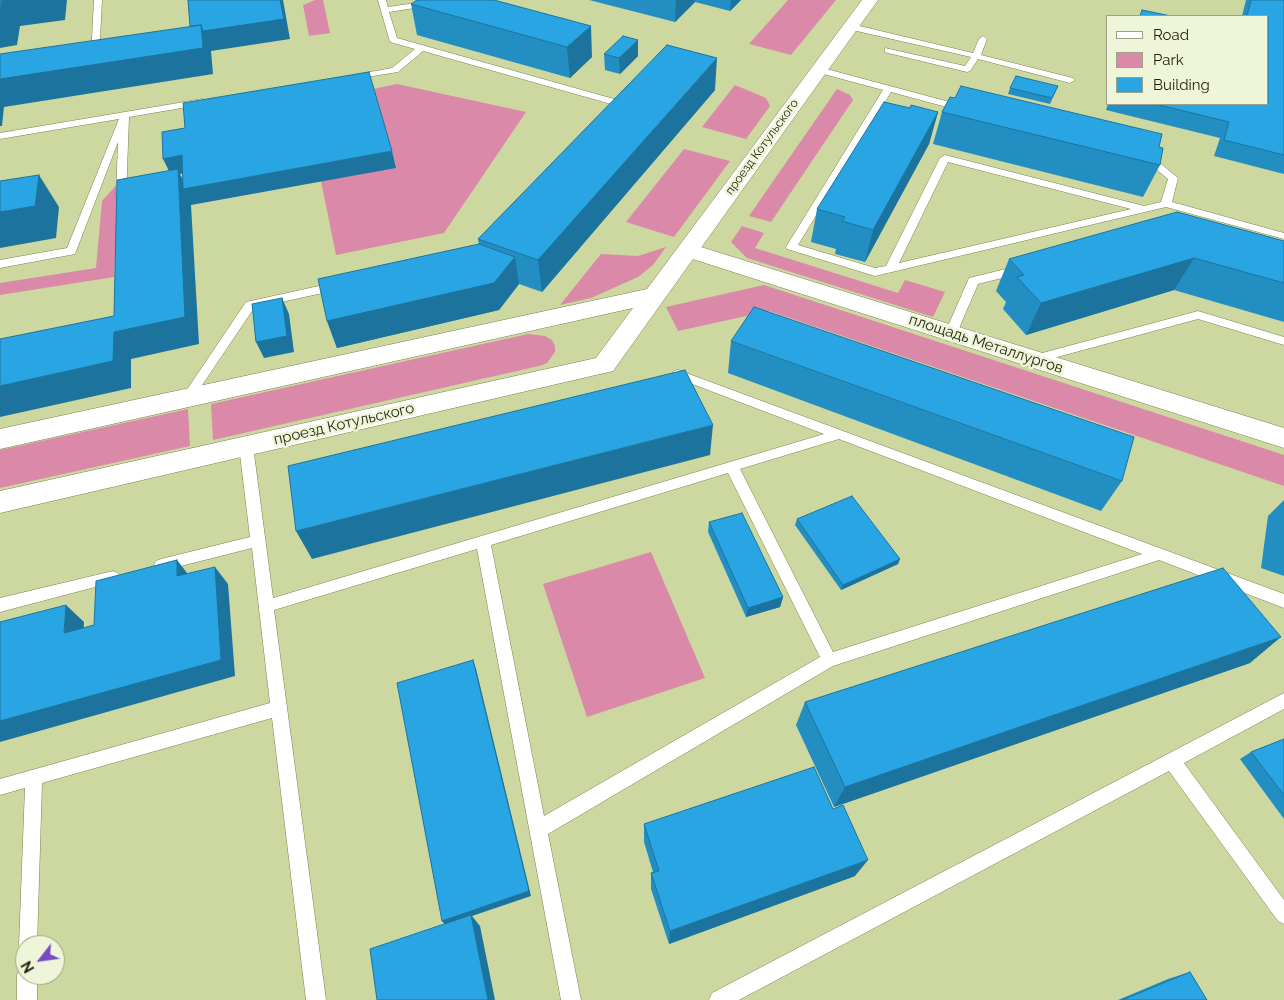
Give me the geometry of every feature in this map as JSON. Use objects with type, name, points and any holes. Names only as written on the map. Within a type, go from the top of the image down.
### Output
[{"type":"street","name":"проезд Котульского","points":[[0,502],[604,364],[870,0]]},
{"type":"street","name":"площадь Металлургов","points":[[688,250],[1284,438]]},
{"type":"street","points":[[0,439],[655,295]]},
{"type":"lane","points":[[95,58],[98,0]]},
{"type":"lane","points":[[382,0],[393,40],[618,103],[604,117]]},
{"type":"lane","points":[[385,10],[453,0]]},
{"type":"lane","points":[[850,27],[1070,80]]},
{"type":"lane","points":[[888,50],[967,69],[976,56],[983,39]]},
{"type":"lane","points":[[337,80],[395,70],[422,48]]},
{"type":"lane","points":[[819,70],[974,111]]},
{"type":"lane","points":[[888,89],[791,247],[876,272],[1166,204],[1284,236]]},
{"type":"lane","points":[[0,136],[211,101]]},
{"type":"lane","points":[[121,213],[124,116]]},
{"type":"lane","points":[[0,264],[71,251],[124,116]]},
{"type":"lane","points":[[1135,153],[1144,156],[1173,178],[1166,204]]},
{"type":"lane","points":[[890,269],[945,158],[1143,209]]},
{"type":"lane","points":[[951,333],[973,280],[1030,267]]},
{"type":"lane","points":[[188,397],[250,305],[344,284]]},
{"type":"lane","points":[[1035,359],[1198,316],[1284,342]]},
{"type":"lane","points":[[678,374],[1284,601]]},
{"type":"lane","points":[[267,606],[840,434]]},
{"type":"lane","points":[[246,446],[316,1000]]},
{"type":"lane","points":[[732,467],[829,660]]},
{"type":"lane","points":[[143,570],[258,541]]},
{"type":"lane","points":[[483,541],[571,1000]]},
{"type":"lane","points":[[539,829],[829,660],[1160,554]]},
{"type":"lane","points":[[0,606],[124,575]]},
{"type":"lane","points":[[719,1000],[1284,701]]},
{"type":"lane","points":[[0,787],[279,708]]},
{"type":"lane","points":[[1172,761],[1284,915]]},
{"type":"lane","points":[[28,935],[34,778]]},
{"type":"lane","points":[[27,1000],[28,985]]},
{"type":"green space","points":[[315,0],[323,0],[330,33],[309,36],[303,5]]},
{"type":"green space","points":[[788,0],[836,0],[791,55],[749,44]]},
{"type":"green space","points":[[397,84],[526,112],[444,233],[336,255],[321,181],[396,167],[373,89]]},
{"type":"green space","points":[[735,85],[766,98],[770,106],[746,139],[702,127]]},
{"type":"green space","points":[[837,89],[850,95],[853,100],[771,222],[749,216]]},
{"type":"green space","points":[[684,149],[730,161],[674,237],[626,222]]},
{"type":"green space","points":[[119,182],[114,277],[0,295],[0,283],[96,268],[102,201]]},
{"type":"green space","points":[[742,226],[764,233],[755,248],[898,293],[905,280],[945,292],[933,317],[747,258],[731,242]]},
{"type":"green space","points":[[666,247],[653,265],[638,277],[591,298],[560,305],[601,254],[638,256]]},
{"type":"green space","points":[[764,285],[1284,455],[1284,486],[769,311],[678,331],[666,307]]},
{"type":"green space","points":[[528,334],[545,336],[552,340],[555,352],[547,363],[213,440],[211,404]]},
{"type":"green space","points":[[188,409],[190,446],[0,488],[0,450]]},
{"type":"green space","points":[[651,552],[705,678],[587,717],[543,584]]},
{"type":"building","points":[[188,0],[280,0],[284,19],[203,31],[201,25],[190,26]]},
{"type":"building","points":[[417,0],[494,0],[591,26],[567,47],[411,4]]},
{"type":"building","points":[[1251,0],[1284,0],[1284,155],[1224,140],[1229,122],[1159,105],[1269,105],[1269,15],[1247,15]]},
{"type":"building","points":[[1142,10],[1166,15],[1140,15]]},
{"type":"building","points":[[201,25],[203,48],[0,79],[0,54]]},
{"type":"building","points":[[623,36],[638,40],[619,58],[604,54]]},
{"type":"building","points":[[667,45],[717,58],[538,260],[478,239]]},
{"type":"building","points":[[369,72],[392,151],[183,189],[182,155],[163,159],[162,132],[185,128],[183,103]]},
{"type":"building","points":[[1016,76],[1058,86],[1052,98],[1010,88]]},
{"type":"building","points":[[961,86],[1162,134],[1159,147],[1163,148],[1160,165],[942,112],[950,97],[955,98]]},
{"type":"building","points":[[884,102],[910,108],[911,105],[938,112],[873,230],[842,221],[845,217],[817,209]]},
{"type":"building","points":[[178,169],[185,317],[114,332],[113,361],[0,386],[0,339],[114,316],[117,180]]},
{"type":"building","points":[[39,175],[35,206],[0,212],[0,181]]},
{"type":"building","points":[[1177,212],[1284,241],[1284,283],[1194,258],[1041,303],[1017,277],[1024,275],[1009,259]]},
{"type":"building","points":[[479,244],[515,257],[494,283],[327,321],[318,279]]},
{"type":"building","points":[[282,298],[287,336],[256,342],[252,304]]},
{"type":"building","points":[[754,307],[1134,437],[1122,481],[731,341]]},
{"type":"building","points":[[685,370],[713,425],[296,531],[288,466]]},
{"type":"building","points":[[852,496],[900,559],[843,585],[797,519]]},
{"type":"building","points":[[742,513],[783,597],[748,608],[709,522]]},
{"type":"building","points":[[177,560],[177,576],[215,567],[221,660],[0,721],[0,622],[66,605],[64,633],[94,625],[96,581]]},
{"type":"building","points":[[1223,568],[1281,637],[845,787],[805,702]]},
{"type":"building","points":[[473,660],[529,891],[442,921],[397,683]]},
{"type":"building","points":[[1284,739],[1284,795],[1251,752]]},
{"type":"building","points":[[814,767],[833,809],[843,805],[868,860],[670,931],[651,873],[659,871],[644,824]]},
{"type":"building","points":[[471,915],[488,1000],[377,1000],[370,949]]},
{"type":"building","points":[[1190,972],[1207,1000],[1122,1000]]}]
